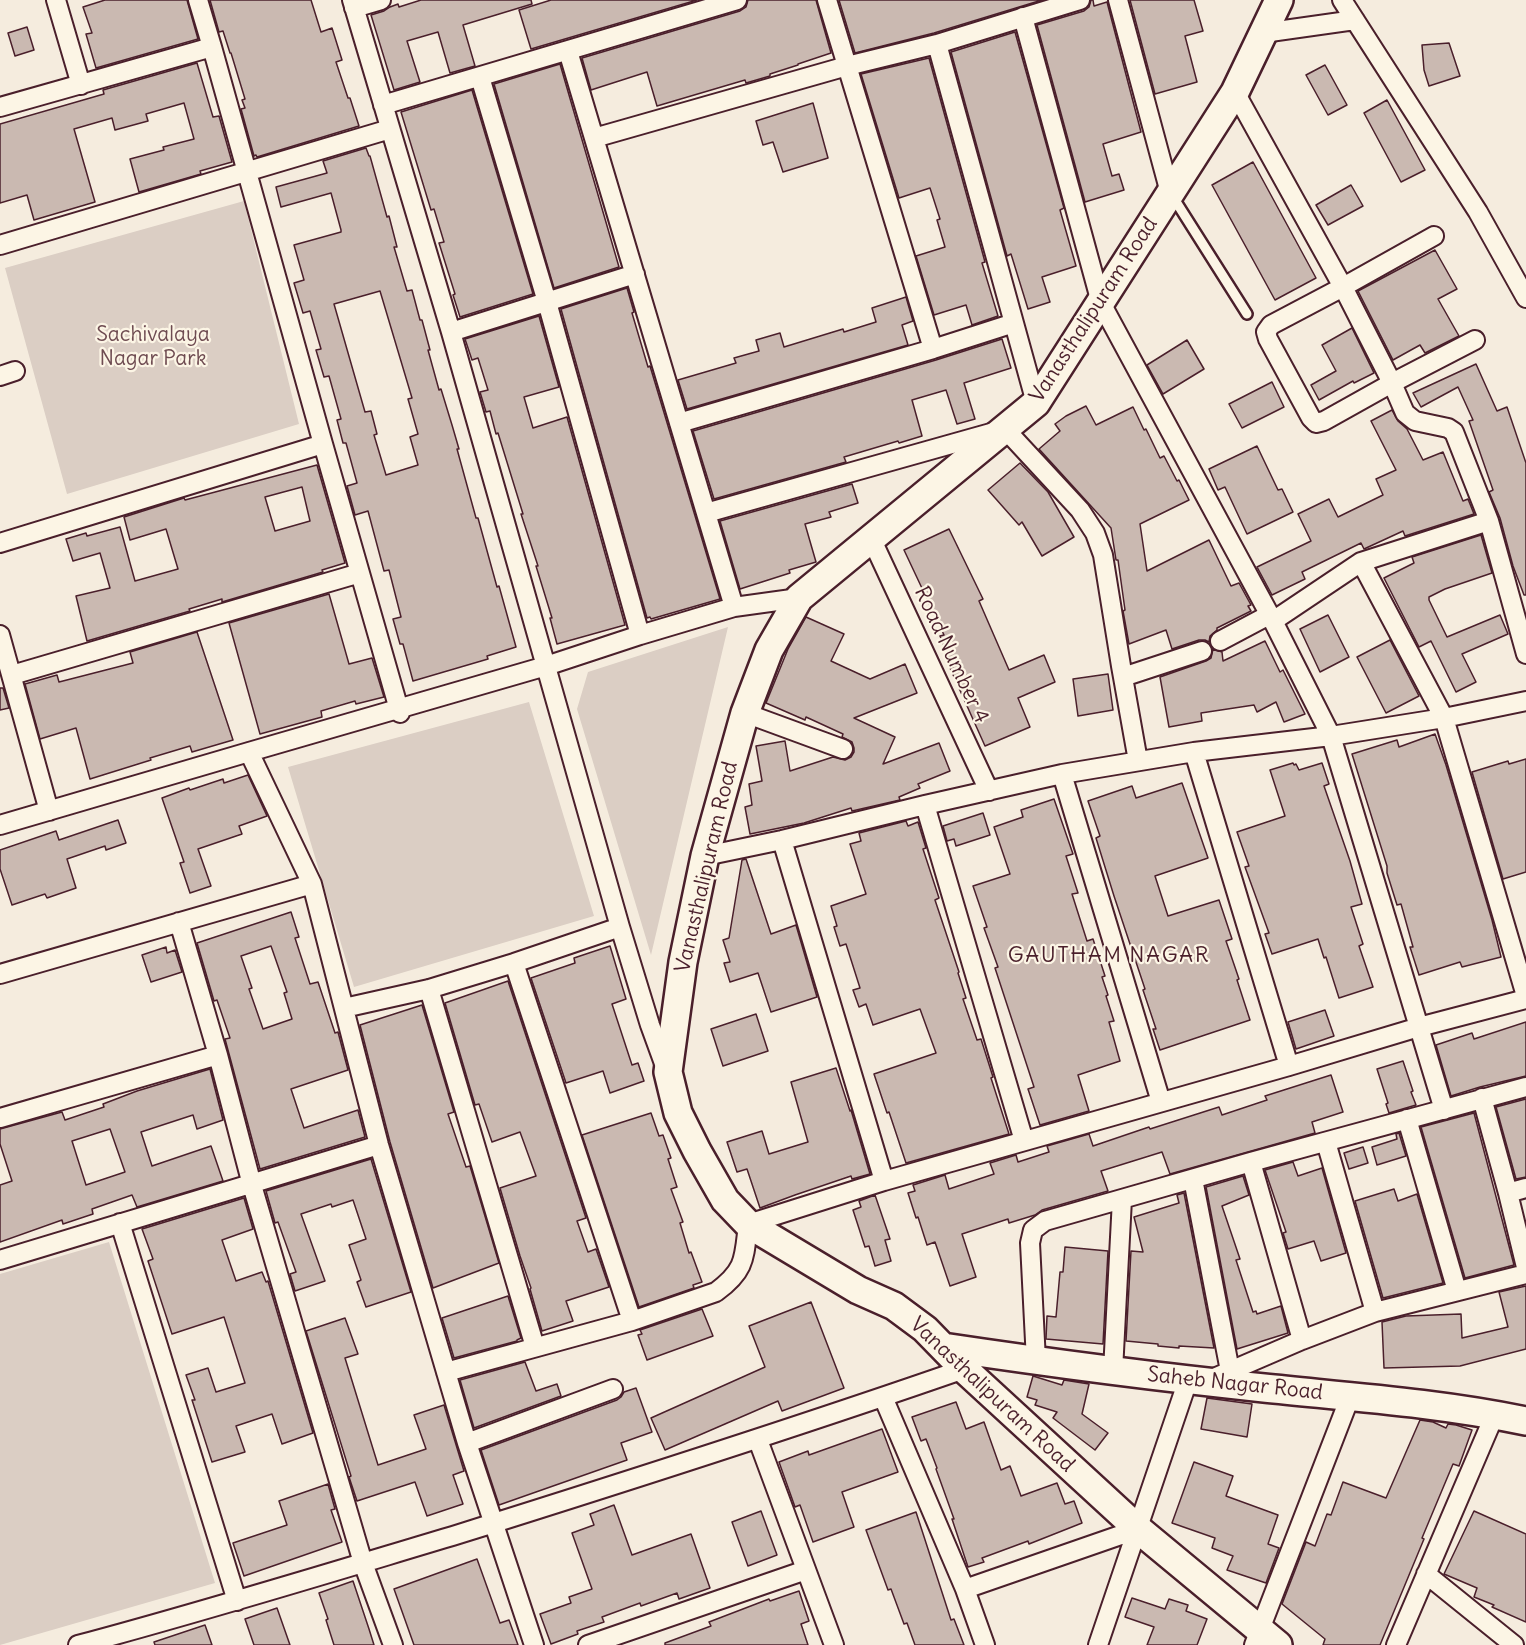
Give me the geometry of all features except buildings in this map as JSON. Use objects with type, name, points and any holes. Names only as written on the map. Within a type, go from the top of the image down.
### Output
[{"type":"street","points":[[56,0],[81,85]]},
{"type":"street","points":[[198,0],[399,711]]},
{"type":"street","points":[[381,0],[353,4],[451,332],[620,927],[650,1025],[668,1072]]},
{"type":"street","points":[[383,105],[737,0]]},
{"type":"street","points":[[828,0],[933,349]]},
{"type":"street","points":[[594,138],[847,66],[937,44],[1080,0]]},
{"type":"street","points":[[1118,0],[1170,193]]},
{"type":"street","name":"Vanasthalipuram Road","points":[[1264,1640],[1138,1529],[964,1369],[925,1329],[894,1306],[858,1290],[748,1224],[725,1200],[697,1151],[678,1113],[668,1072],[682,962],[705,856],[745,713],[769,650],[800,598],[1036,404],[1235,92],[1279,0]]},
{"type":"street","points":[[1342,0],[1478,212],[1526,298]]},
{"type":"street","points":[[1023,17],[1101,303],[1271,618],[1331,736],[1444,1110]]},
{"type":"street","points":[[1263,33],[1355,20]]},
{"type":"street","points":[[937,44],[1036,404]]},
{"type":"street","points":[[0,107],[212,47]]},
{"type":"street","points":[[568,51],[734,607]]},
{"type":"street","points":[[480,76],[547,302],[640,636]]},
{"type":"street","points":[[1235,92],[1343,287],[1392,382],[1405,413],[1415,421],[1448,428],[1454,432],[1490,521],[1526,654]]},
{"type":"street","points":[[0,245],[390,129]]},
{"type":"street","points":[[1434,236],[1271,325],[1266,332],[1268,339],[1311,418],[1316,423],[1324,421],[1392,382],[1475,339]]},
{"type":"street","points":[[451,332],[634,274]]},
{"type":"street","points":[[679,423],[1014,323]]},
{"type":"street","points":[[706,513],[1005,429],[1080,510],[1095,533],[1104,555],[1138,761]]},
{"type":"street","points":[[0,543],[323,444]]},
{"type":"street","points":[[1220,641],[1271,618],[1361,562],[1490,521]]},
{"type":"street","name":"Road Number 4","points":[[871,538],[989,791]]},
{"type":"street","points":[[446,1372],[632,1321],[716,1292],[737,1273],[744,1260],[748,1224],[884,1181],[1526,998],[1444,718],[1361,562]]},
{"type":"street","points":[[12,675],[360,573]]},
{"type":"street","points":[[0,825],[399,711],[734,607],[800,598]]},
{"type":"street","points":[[0,635],[49,811]]},
{"type":"street","points":[[1123,677],[1202,651]]},
{"type":"street","points":[[705,856],[1062,774],[1194,752],[1331,736],[1444,718],[1526,701]]},
{"type":"street","points":[[745,713],[843,749]]},
{"type":"street","points":[[249,752],[312,884],[379,1145],[466,1443],[534,1645]]},
{"type":"street","points":[[1194,752],[1288,1066]]},
{"type":"street","points":[[1062,774],[1161,1102]]},
{"type":"street","points":[[925,805],[1024,1141]]},
{"type":"street","points":[[782,840],[884,1181]]},
{"type":"street","points":[[0,974],[312,884]]},
{"type":"street","points":[[179,922],[218,1055],[252,1185],[363,1563],[393,1645]]},
{"type":"street","points":[[344,1008],[429,989],[620,927]]},
{"type":"street","points":[[514,963],[632,1321]]},
{"type":"street","points":[[429,989],[535,1347]]},
{"type":"street","points":[[0,1118],[218,1055]]},
{"type":"street","points":[[1036,1361],[1030,1243],[1033,1230],[1045,1221],[1526,1087]]},
{"type":"street","points":[[1482,1098],[1517,1191],[1526,1267]]},
{"type":"street","points":[[1407,1119],[1457,1291]]},
{"type":"street","points":[[1326,1142],[1375,1312]]},
{"type":"street","points":[[0,1260],[379,1145]]},
{"type":"street","points":[[1251,1162],[1302,1340]]},
{"type":"street","points":[[1193,1179],[1230,1371]]},
{"type":"street","points":[[1113,1371],[1122,1199]]},
{"type":"street","points":[[120,1223],[237,1601]]},
{"type":"street","points":[[1098,1645],[1138,1529],[1197,1381],[1230,1371],[1375,1312],[1526,1274]]},
{"type":"street","name":"Saheb Nagar Road","points":[[943,1347],[1197,1381],[1425,1404],[1526,1421]]},
{"type":"street","points":[[78,1645],[237,1601],[492,1523],[758,1440],[964,1369]]},
{"type":"street","points":[[466,1443],[613,1389]]},
{"type":"street","points":[[883,1397],[965,1589],[985,1645]]},
{"type":"street","points":[[1264,1640],[1350,1397]]},
{"type":"street","points":[[1396,1645],[1495,1414]]},
{"type":"street","points":[[758,1440],[834,1645]]},
{"type":"street","points":[[965,1589],[1138,1529]]},
{"type":"street","points":[[588,1645],[806,1570]]},
{"type":"street","points":[[1426,1574],[1514,1645]]},
{"type":"lane","points":[[1170,193],[1247,314]]},
{"type":"green space","name":"Sachivalaya Nagar Park","points":[[244,201],[299,424],[67,494],[5,268]]},
{"type":"green space","points":[[728,627],[651,955],[577,709],[588,672]]},
{"type":"green space","points":[[529,702],[594,916],[354,987],[288,767]]},
{"type":"green space","points":[[109,1242],[215,1583],[0,1645],[0,1274]]},
{"type":"district","name":"GAUTHAM NAGAR","points":[[1109,956]]}]
